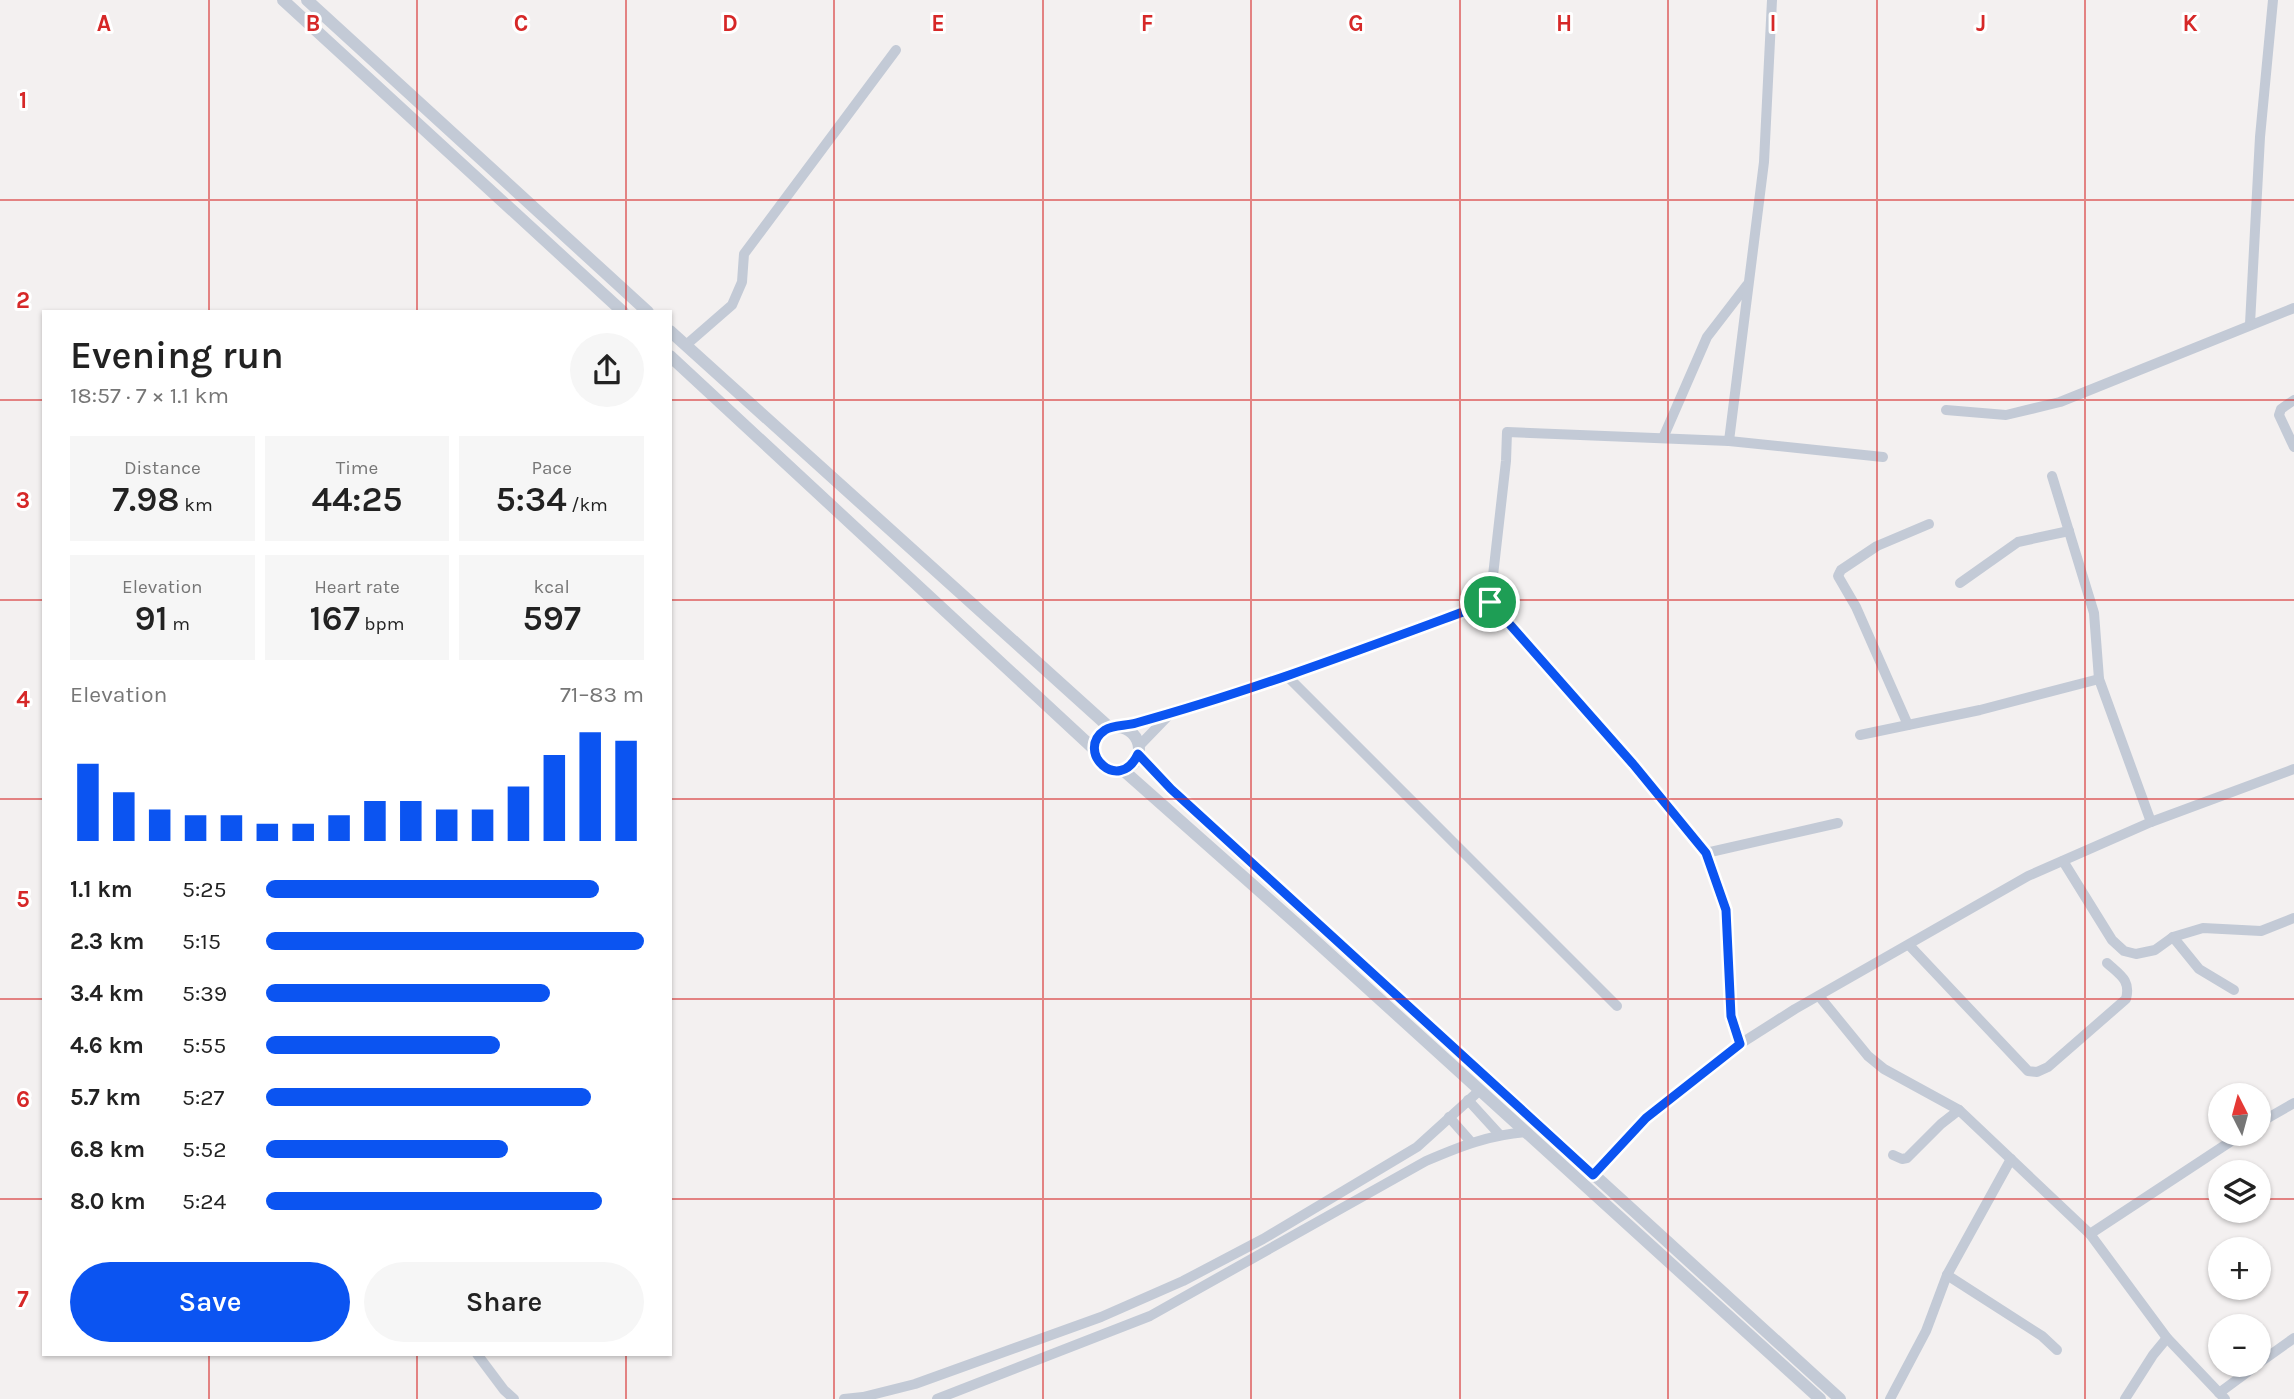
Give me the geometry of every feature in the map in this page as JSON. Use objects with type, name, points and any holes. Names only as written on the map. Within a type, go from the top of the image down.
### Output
[{"type":"street","points":[[283,0],[621,310]]},
{"type":"street","points":[[307,0],[647,310]]},
{"type":"street","points":[[1729,441],[1764,162],[1772,0]]},
{"type":"street","points":[[2250,324],[2260,137],[2273,0]]},
{"type":"street","points":[[686,345],[732,305],[742,282],[744,254],[896,50]]},
{"type":"street","points":[[1663,438],[1707,337],[1749,283]]},
{"type":"street","points":[[1946,410],[2006,415],[2060,402],[2294,307]]},
{"type":"street","points":[[672,333],[1115,728],[1133,734],[1138,750],[1171,789],[1840,1399]]},
{"type":"street","points":[[672,357],[1095,750]]},
{"type":"street","points":[[2294,400],[2281,409],[2279,415],[2294,447]]},
{"type":"street","points":[[1740,1044],[1731,1016],[1726,910],[1706,853],[1633,764],[1490,602],[1507,432],[1729,441],[1883,457]]},
{"type":"street","points":[[2052,476],[2094,613],[2099,679],[2151,822]]},
{"type":"street","points":[[1908,725],[1856,607],[1838,576],[1841,570],[1877,546],[1928,523]]},
{"type":"street","points":[[1960,583],[2018,542],[2069,531]]},
{"type":"street","points":[[1490,602],[1287,676],[1170,714],[1115,728],[1097,739],[1095,750],[1098,761],[1107,768],[1123,770],[1820,1399]]},
{"type":"street","points":[[1287,676],[1616,1006]]},
{"type":"street","points":[[1860,736],[2099,679]]},
{"type":"street","points":[[1123,770],[1130,766],[1138,750],[1170,714]]},
{"type":"street","points":[[1593,1175],[1646,1118],[1740,1044],[1819,996],[2028,876],[2151,822],[2294,769]]},
{"type":"street","points":[[1706,853],[1838,823]]},
{"type":"street","points":[[2063,861],[2112,940],[2124,951],[2136,954],[2155,950],[2173,937],[2203,928],[2261,932],[2294,918]]},
{"type":"street","points":[[2173,937],[2199,969],[2234,990]]},
{"type":"street","points":[[1909,946],[2028,1071],[2037,1072],[2048,1067],[2126,999],[2128,984],[2107,963]]},
{"type":"street","points":[[1819,996],[1868,1056],[1884,1069],[1959,1110],[2090,1234],[2167,1338],[2222,1396],[2243,1377]]},
{"type":"street","points":[[844,1399],[915,1384],[1101,1317],[1183,1281],[1263,1239],[1417,1147],[1480,1090]]},
{"type":"street","points":[[1468,1100],[1499,1134]]},
{"type":"street","points":[[2272,1116],[2294,1103]]},
{"type":"street","points":[[1893,1155],[1906,1158],[1959,1110]]},
{"type":"street","points":[[1449,1117],[1471,1142]]},
{"type":"street","points":[[937,1399],[1150,1316],[1426,1161],[1471,1142],[1499,1134],[1527,1132]]},
{"type":"street","points":[[2090,1234],[2224,1146]]},
{"type":"street","points":[[1890,1399],[1926,1331],[1947,1275],[2011,1159]]},
{"type":"street","points":[[1947,1275],[2042,1336],[2057,1350]]},
{"type":"street","points":[[2125,1399],[2167,1338]]},
{"type":"street","points":[[2271,1355],[2294,1338]]},
{"type":"street","points":[[478,1356],[514,1399]]},
{"type":"route","points":[[1490,602],[1633,764],[1706,853],[1726,910],[1731,1016],[1740,1044],[1646,1118],[1593,1175],[1171,789],[1138,754],[1130,766],[1118,771],[1102,765],[1095,750],[1097,739],[1104,730],[1170,714],[1287,676],[1490,602]]}]
